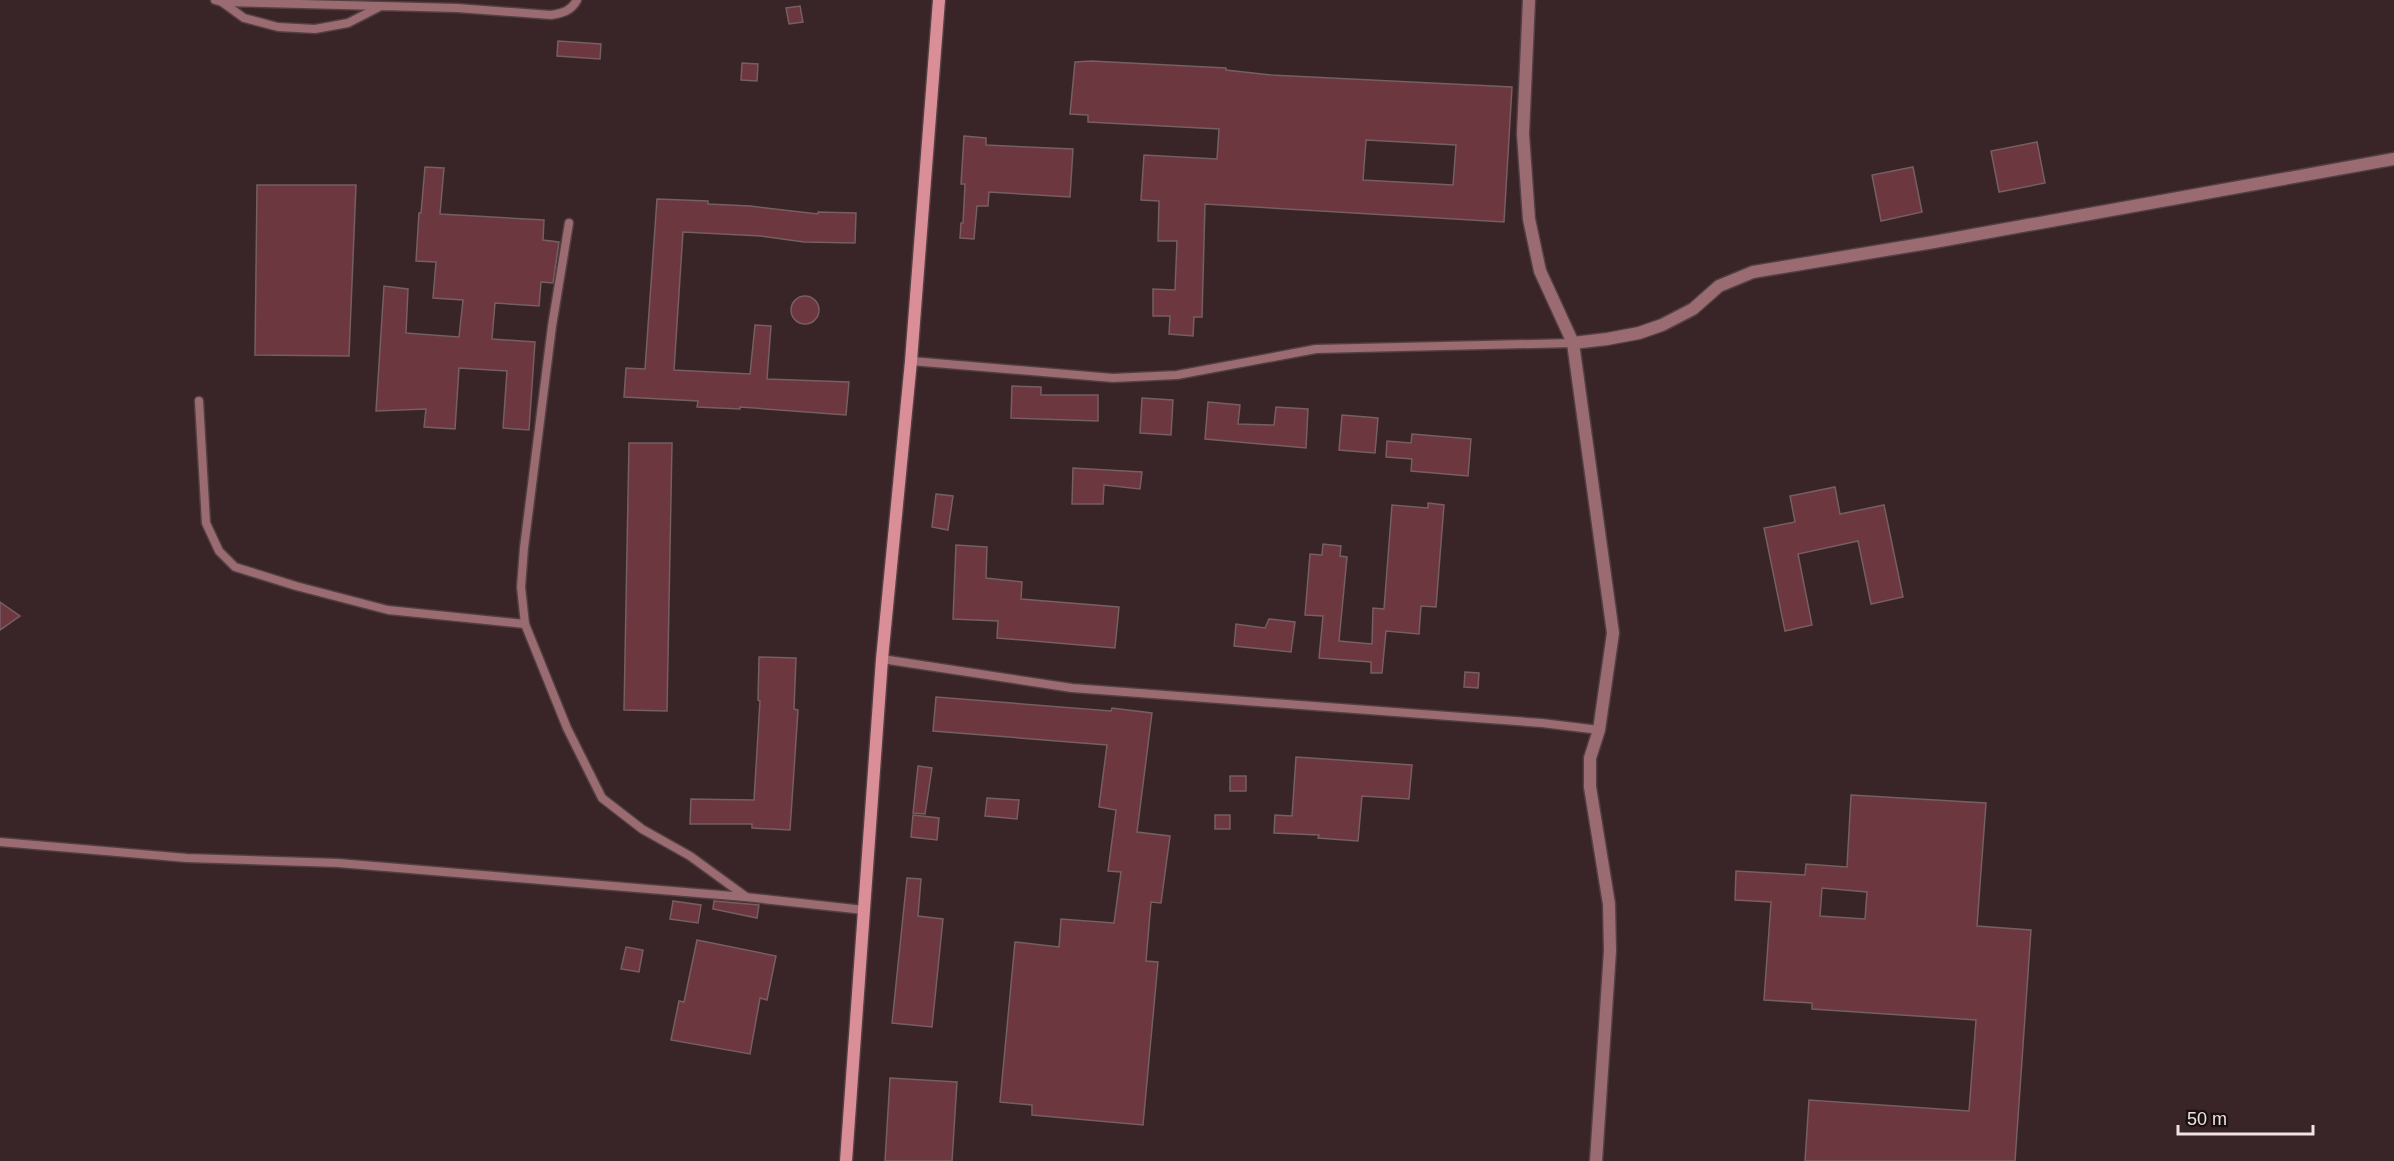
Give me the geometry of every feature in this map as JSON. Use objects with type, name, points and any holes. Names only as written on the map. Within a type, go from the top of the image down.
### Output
[{"type":"street","points":[[846,1161],[882,659],[911,360],[939,0]]},
{"type":"street","points":[[1529,0],[1523,134],[1529,219],[1540,271],[1573,343],[1613,633],[1599,730],[1590,758],[1590,787],[1609,904],[1610,951],[1596,1161]]},
{"type":"street","points":[[1573,343],[1639,333],[1662,325],[1693,309],[1719,286],[1753,272],[1934,242],[2394,159]]},
{"type":"lane","points":[[218,1],[381,6],[457,4],[551,15],[564,12],[574,6],[577,0]]},
{"type":"lane","points":[[218,1],[244,18],[278,27],[315,30],[348,23],[381,6]]},
{"type":"lane","points":[[569,223],[552,326],[524,548],[521,587],[525,624],[567,728],[602,798],[642,829],[690,856],[745,897]]},
{"type":"lane","points":[[911,360],[1113,378],[1178,375],[1316,350],[1573,343]]},
{"type":"lane","points":[[199,401],[206,523],[219,551],[235,567],[388,610],[525,624]]},
{"type":"lane","points":[[882,659],[1072,688],[1542,723],[1599,730]]},
{"type":"lane","points":[[0,843],[187,858],[338,863],[745,897],[864,910]]},
{"type":"building","points":[[800,6],[803,22],[789,24],[786,8]]},
{"type":"building","points":[[558,41],[601,44],[600,59],[557,56]]},
{"type":"building","points":[[1075,62],[1226,68],[1226,70],[1271,75],[1512,87],[1504,222],[1205,204],[1202,317],[1194,317],[1193,336],[1169,334],[1170,316],[1153,316],[1153,289],[1175,290],[1177,241],[1158,241],[1159,201],[1141,200],[1144,155],[1217,159],[1219,129],[1088,122],[1088,115],[1070,114]],"holes":[[[1366,140],[1456,145],[1453,185],[1363,180]]]},
{"type":"building","points":[[742,63],[758,64],[757,81],[741,80]]},
{"type":"building","points":[[964,136],[986,138],[986,145],[1073,149],[1070,197],[989,192],[988,206],[977,206],[974,239],[960,238],[965,184],[961,184]]},
{"type":"building","points":[[2037,142],[2045,183],[1999,192],[1991,151]]},
{"type":"building","points":[[425,167],[444,168],[440,214],[544,220],[543,240],[559,242],[553,283],[541,282],[539,306],[495,303],[492,339],[535,342],[529,430],[503,428],[507,371],[459,368],[455,429],[424,427],[426,409],[376,411],[384,286],[408,289],[406,333],[459,337],[463,300],[433,298],[436,262],[416,261]]},
{"type":"building","points":[[1913,167],[1922,212],[1881,221],[1872,175]]},
{"type":"building","points":[[257,185],[356,185],[349,356],[255,355]]},
{"type":"building","points":[[657,199],[708,201],[708,204],[750,206],[818,214],[818,212],[856,213],[855,243],[804,242],[761,236],[683,232],[674,370],[750,374],[755,325],[771,326],[767,379],[849,382],[846,415],[740,407],[740,409],[697,407],[698,401],[624,397],[626,368],[645,369]]},
{"type":"building","points":[[805,296],[815,300],[819,310],[815,320],[805,324],[795,320],[791,310],[795,300]]},
{"type":"building","points":[[1012,386],[1041,387],[1041,395],[1098,395],[1098,421],[1011,418]]},
{"type":"building","points":[[1142,398],[1173,400],[1171,435],[1140,433]]},
{"type":"building","points":[[1208,402],[1240,405],[1238,424],[1274,425],[1276,407],[1308,409],[1306,448],[1205,439]]},
{"type":"building","points":[[1342,415],[1378,418],[1375,453],[1339,450]]},
{"type":"building","points":[[1412,434],[1471,439],[1468,476],[1411,471],[1412,459],[1386,457],[1387,441],[1411,443]]},
{"type":"building","points":[[629,443],[672,443],[667,711],[624,710]]},
{"type":"building","points":[[1073,468],[1142,472],[1140,489],[1104,485],[1103,504],[1072,504]]},
{"type":"building","points":[[1835,487],[1840,514],[1884,505],[1903,597],[1871,604],[1858,541],[1798,554],[1812,625],[1785,631],[1764,528],[1795,522],[1790,496]]},
{"type":"building","points":[[936,494],[953,496],[948,530],[932,527]]},
{"type":"building","points":[[1428,503],[1444,505],[1436,607],[1421,606],[1419,634],[1386,631],[1382,673],[1371,673],[1371,662],[1319,658],[1323,616],[1305,615],[1310,554],[1322,555],[1323,544],[1341,546],[1340,556],[1347,557],[1339,641],[1372,644],[1373,608],[1384,609],[1392,505],[1428,508]]},
{"type":"building","points":[[956,545],[987,547],[986,578],[1022,582],[1021,599],[1119,607],[1115,648],[997,638],[998,621],[953,619]]},
{"type":"building","points":[[0,602],[20,616],[0,630]]},
{"type":"building","points":[[1269,619],[1295,622],[1291,652],[1234,646],[1236,624],[1265,628]]},
{"type":"building","points":[[759,657],[796,658],[794,709],[798,710],[790,830],[752,828],[752,824],[690,824],[691,799],[754,800],[760,701],[758,700]]},
{"type":"building","points":[[1465,672],[1479,673],[1478,688],[1464,687]]},
{"type":"building","points":[[936,697],[1111,711],[1112,708],[1152,713],[1137,832],[1170,836],[1161,903],[1151,902],[1146,961],[1158,962],[1143,1125],[1032,1115],[1032,1105],[1000,1102],[1015,942],[1059,947],[1061,919],[1114,923],[1121,872],[1108,871],[1116,810],[1099,807],[1107,745],[933,731]]},
{"type":"building","points":[[1296,757],[1412,765],[1409,799],[1362,796],[1358,841],[1318,838],[1319,835],[1274,833],[1275,815],[1292,816]]},
{"type":"building","points":[[918,766],[932,768],[925,814],[913,813]]},
{"type":"building","points":[[1230,776],[1246,776],[1246,791],[1230,791]]},
{"type":"building","points":[[1851,795],[1986,803],[1977,926],[2031,930],[2015,1161],[1805,1161],[1809,1100],[1969,1111],[1976,1020],[1812,1009],[1812,1003],[1764,1000],[1771,902],[1735,900],[1736,871],[1805,875],[1806,864],[1847,867]],"holes":[[[1822,888],[1867,892],[1865,919],[1820,916]]]},
{"type":"building","points":[[987,798],[1019,800],[1017,819],[985,816]]},
{"type":"building","points":[[913,815],[939,818],[937,840],[911,837]]},
{"type":"building","points":[[1215,815],[1230,815],[1230,829],[1215,829]]},
{"type":"building","points":[[907,878],[921,879],[918,916],[943,919],[932,1027],[892,1023]]},
{"type":"building","points":[[673,901],[701,905],[698,923],[670,919]]},
{"type":"building","points":[[714,901],[759,905],[757,918],[713,909]]},
{"type":"building","points":[[697,940],[776,956],[767,1000],[760,998],[750,1054],[671,1040],[679,1001],[684,1002]]},
{"type":"building","points":[[626,947],[643,950],[639,972],[621,969]]},
{"type":"building","points":[[890,1078],[957,1082],[952,1161],[885,1161]]}]
